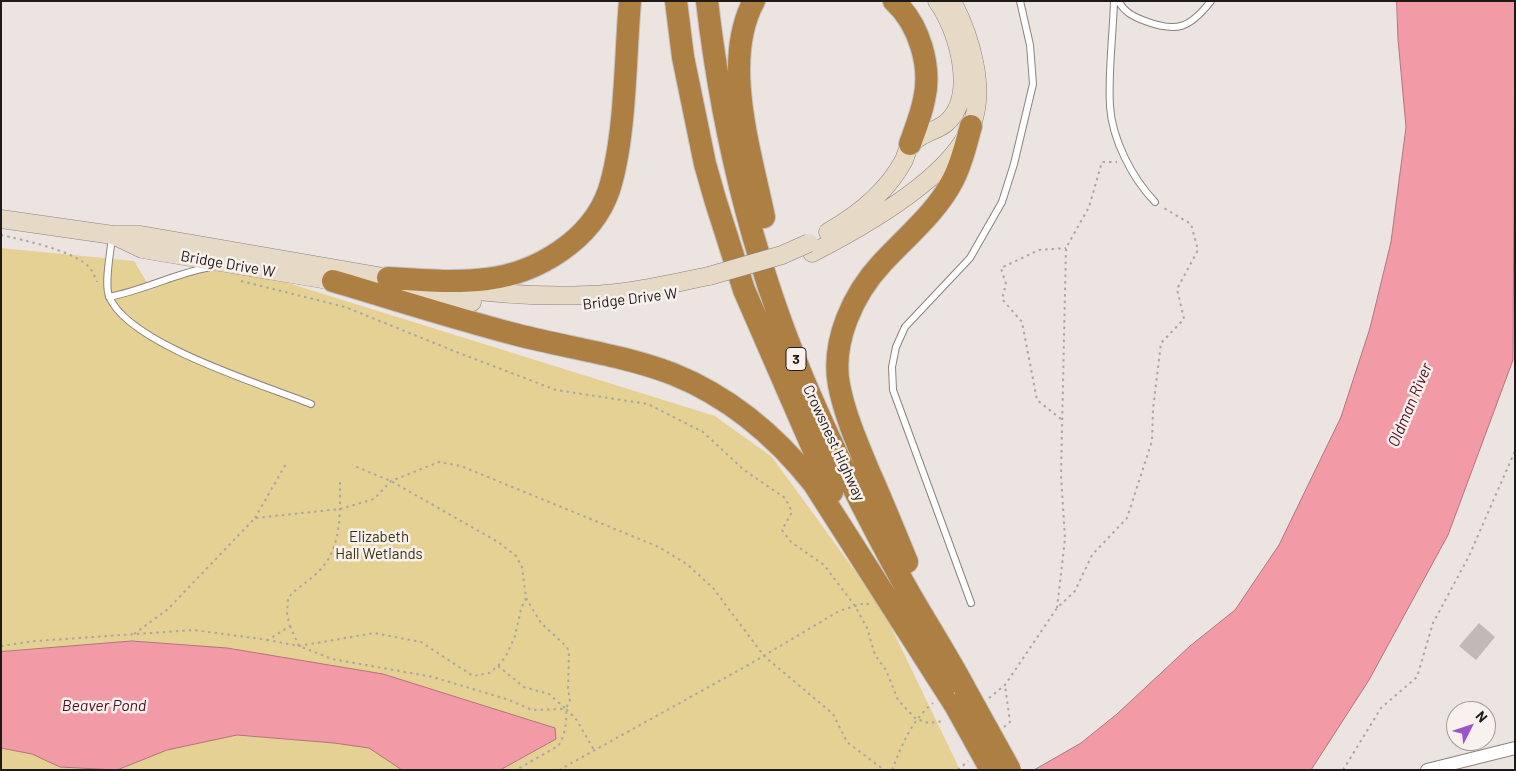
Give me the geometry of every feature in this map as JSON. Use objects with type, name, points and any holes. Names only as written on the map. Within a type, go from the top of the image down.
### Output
[{"type":"highway","points":[[388,278],[457,282],[488,279],[515,273],[538,265],[581,234],[597,214],[609,190],[616,159],[621,123],[630,1]]},
{"type":"highway","name":"Crowsnest Highway","points":[[676,1],[683,57],[705,164],[744,290],[828,486],[854,535],[952,702],[1010,770]]},
{"type":"highway","name":"Crowsnest Highway","points":[[707,1],[721,90],[758,251],[772,294],[813,403],[898,574],[945,652],[952,702]]},
{"type":"highway","points":[[754,1],[740,40],[741,100],[777,280],[830,438]]},
{"type":"highway","points":[[894,1],[915,28],[926,74],[925,99],[910,144]]},
{"type":"highway","points":[[945,652],[855,438],[838,384],[838,355],[844,328],[853,304],[880,265],[919,225],[953,180],[971,126]]},
{"type":"highway","points":[[332,282],[518,335],[654,368],[673,374],[732,404],[790,454],[814,484],[952,702]]},
{"type":"highway","name":"3","points":[[952,702],[991,770]]},
{"type":"street","points":[[910,144],[945,124],[956,112],[962,96],[961,62],[953,31],[937,1]]},
{"type":"street","name":"Bridge Drive W","points":[[1,219],[112,235],[141,235],[388,278],[480,292],[521,295],[581,295],[622,292],[759,274],[810,248],[855,231],[905,198],[949,158],[971,126],[977,89],[969,40],[952,1]]},
{"type":"street","name":"Bridge Drive W","points":[[810,248],[871,202],[904,160],[910,144]]},
{"type":"street","name":"Bridge Drive W","points":[[112,235],[142,250],[332,282],[454,300],[529,306],[567,306],[640,301],[711,281]]},
{"type":"street","points":[[1427,770],[1515,748]]},
{"type":"lane","points":[[971,603],[893,390],[892,366],[896,347],[905,327],[970,258],[1002,202],[1024,128],[1032,84],[1030,45],[1020,1]]},
{"type":"lane","points":[[1116,1],[1126,13],[1165,28],[1184,26],[1199,17],[1212,1]]},
{"type":"lane","points":[[1116,1],[1110,107],[1118,140],[1128,162],[1141,187],[1155,202]]},
{"type":"lane","points":[[112,235],[108,286],[110,297],[126,320],[146,335],[175,351],[311,404]]},
{"type":"lane","points":[[110,297],[131,293],[179,274],[227,264]]},
{"type":"path","points":[[1057,608],[1065,539],[1061,475],[1066,248],[1089,207],[1102,162],[1128,162]]},
{"type":"path","points":[[984,701],[1005,685],[1057,608],[1074,591],[1092,555],[1127,518],[1152,441],[1153,409],[1161,343],[1184,319],[1176,289],[1198,250],[1191,224],[1155,202]]},
{"type":"path","points":[[1,235],[34,242],[68,254],[89,266],[99,285],[108,286]]},
{"type":"path","points":[[1062,419],[1037,400],[1022,322],[1002,299],[1006,284],[1001,268],[1039,250],[1066,248]]},
{"type":"path","points":[[240,281],[345,307],[556,390],[648,404],[703,432],[744,470],[785,498],[792,512],[782,530],[791,542],[824,565],[855,606],[867,628],[875,655],[886,670],[898,700],[916,719],[929,723],[943,721],[952,702]]},
{"type":"path","points":[[1342,770],[1381,708],[1417,677],[1433,623],[1469,556],[1515,451]]},
{"type":"path","points":[[134,634],[168,609],[255,518],[287,462]]},
{"type":"path","points":[[255,518],[340,509],[374,499],[390,482],[439,462],[461,466],[659,547],[688,565],[713,588],[764,656],[833,714],[847,742],[884,770]]},
{"type":"path","points":[[352,465],[390,482],[508,548],[522,566],[526,598],[541,622],[567,647],[569,652],[568,688],[570,701],[566,709],[562,741],[558,746],[516,770]]},
{"type":"path","points":[[299,646],[290,626],[287,610],[288,598],[321,569],[332,553],[336,543],[340,509],[340,482]]},
{"type":"path","points":[[299,646],[374,633],[421,642],[473,676],[489,672],[498,666],[506,656],[515,636],[520,609],[526,598]]},
{"type":"path","points":[[559,770],[764,656],[840,611],[865,603],[873,606]]},
{"type":"path","points":[[268,640],[290,626]]},
{"type":"path","points":[[1,646],[36,641],[194,630],[299,646],[332,659],[433,677],[509,700],[532,710],[566,709]]},
{"type":"path","points":[[498,666],[524,687],[549,694],[576,718],[594,750]]},
{"type":"path","points":[[892,770],[901,747],[916,719],[952,702]]},
{"type":"green space","name":"Elizabeth Hall Wetlands","points":[[1,248],[134,261],[151,289],[165,280],[227,264],[715,416],[772,457],[882,608],[960,770],[1,770]]},
{"type":"water","name":"Oldman River","points":[[1397,1],[1515,1],[1513,360],[1448,535],[1369,680],[1311,770],[1034,770],[1081,743],[1117,714],[1190,646],[1235,610],[1279,545],[1341,417],[1370,328],[1391,242],[1406,127],[1398,39]]},
{"type":"water","name":"Beaver Pond","points":[[132,641],[227,648],[383,674],[555,728],[556,739],[500,770],[402,770],[369,748],[334,743],[237,735],[167,750],[117,770],[60,767],[32,754],[1,748],[1,652]]},
{"type":"building","points":[[1479,623],[1495,637],[1476,660],[1459,646]]}]
